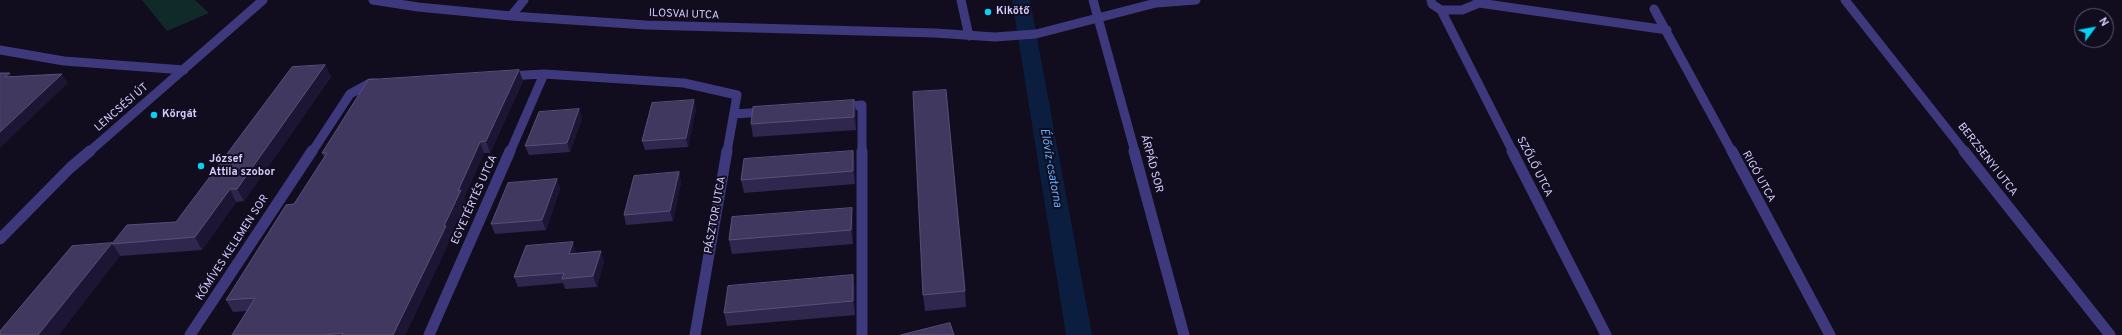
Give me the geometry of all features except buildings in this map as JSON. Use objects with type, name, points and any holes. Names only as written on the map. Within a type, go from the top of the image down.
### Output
[{"type":"street","name":"LENCSÉSI ÚT","points":[[0,239],[70,168],[263,0]]},
{"type":"street","name":"ILOSVAI UTCA","points":[[373,0],[418,7],[512,16],[646,25],[935,33],[995,37],[1036,34],[1156,3],[1196,0]]},
{"type":"street","points":[[512,16],[524,0]]},
{"type":"street","points":[[961,0],[969,36]]},
{"type":"street","name":"ÁRPÁD SOR","points":[[1093,0],[1184,335]]},
{"type":"street","name":"SZŐLŐ UTCA","points":[[1431,0],[1432,4],[1441,10],[1606,335]]},
{"type":"street","name":"BERZSENYI UTCA","points":[[1845,0],[2110,335]]},
{"type":"street","points":[[1441,10],[1462,10],[1478,2],[1667,30]]},
{"type":"street","name":"RIGÓ UTCA","points":[[1654,9],[1667,30],[1830,335]]},
{"type":"street","points":[[0,50],[64,61],[184,70]]},
{"type":"street","points":[[496,77],[544,74]]},
{"type":"street","name":"PÁSZTOR UTCA","points":[[544,74],[684,83],[737,95],[695,335]]},
{"type":"street","name":"EGYETÉRTÉS UTCA","points":[[429,335],[544,74]]},
{"type":"street","name":"KŐMÍVES KELEMEN SOR","points":[[190,335],[350,94],[370,83],[386,82]]},
{"type":"street","points":[[832,107],[862,105],[862,335]]},
{"type":"street","points":[[734,114],[779,111]]},
{"type":"green space","points":[[142,0],[195,0],[209,13],[167,31]]},
{"type":"waterway","name":"Élővíz-csatorna","points":[[1021,0],[1079,335]]},
{"type":"place","name":"Kikötő","points":[[988,12]]},
{"type":"place","name":"Körgát","points":[[154,115]]},
{"type":"place","name":"József Attila szobor","points":[[201,166]]}]
